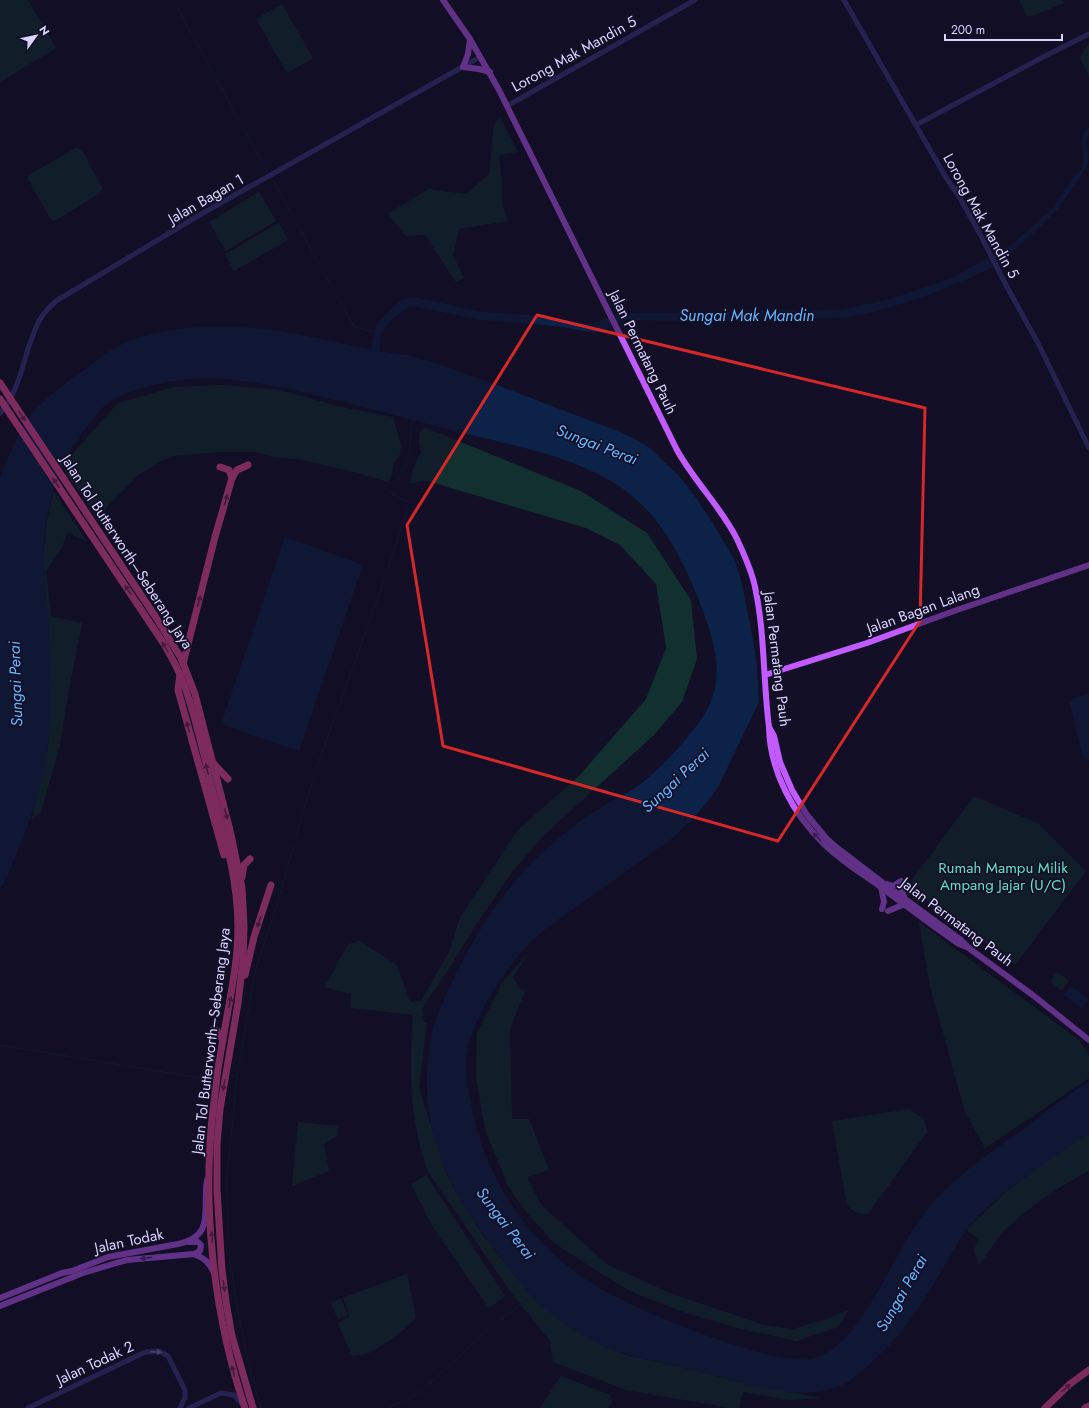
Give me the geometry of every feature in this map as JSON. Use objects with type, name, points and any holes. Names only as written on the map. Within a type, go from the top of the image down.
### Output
[{"type":"highway","name":"Jalan Tol Butterworth–Seberang Jaya","points":[[0,383],[155,616],[181,658],[190,677],[195,694],[230,830],[244,926],[243,960],[238,1003],[220,1109],[217,1144],[217,1190],[222,1270],[226,1302],[232,1336],[253,1408]]},
{"type":"highway","name":"Jalan Tol Butterworth–Seberang Jaya","points":[[0,399],[150,623],[174,662],[188,696],[238,888],[237,948],[232,992],[222,1040],[214,1104],[209,1167],[215,1276],[222,1319],[234,1374],[245,1408]]},
{"type":"highway","points":[[238,888],[210,805],[177,687],[215,537],[232,478],[237,470],[248,465]]},
{"type":"highway","points":[[220,467],[229,470],[232,478]]},
{"type":"highway","points":[[213,762],[228,779]]},
{"type":"highway","points":[[238,888],[244,865],[250,860]]},
{"type":"highway","points":[[238,1003],[254,937],[271,885]]},
{"type":"highway","points":[[213,1030],[218,1031],[222,1040]]},
{"type":"highway","points":[[1045,1408],[1066,1387],[1089,1370]]},
{"type":"highway","points":[[1085,1408],[1089,1406]]},
{"type":"main road","name":"Jalan Permatang Pauh","points":[[443,0],[470,39],[490,72],[683,461],[726,521],[743,551],[755,586],[758,601],[771,750],[777,773],[800,816],[812,832],[836,855],[962,940],[970,949],[1046,1005],[1089,1040]]},
{"type":"main road","points":[[470,39],[468,54],[463,67],[490,72]]},
{"type":"main road","name":"Jalan Bagan Lalang","points":[[765,675],[867,643],[954,610],[1089,565]]},
{"type":"main road","points":[[902,882],[902,891],[905,901],[885,910],[882,885],[893,886],[902,882]]},
{"type":"main road","points":[[188,1242],[197,1236],[203,1227],[205,1216],[205,1192],[209,1167]]},
{"type":"main road","points":[[188,1242],[198,1242],[201,1245],[200,1251],[194,1254]]},
{"type":"main road","name":"Jalan Todak","points":[[0,1298],[62,1273],[72,1271],[108,1257],[188,1242]]},
{"type":"main road","points":[[194,1254],[208,1262],[215,1276]]},
{"type":"main road","name":"Jalan Todak","points":[[0,1306],[88,1272],[127,1260],[194,1254]]},
{"type":"main road","points":[[39,1291],[42,1285],[72,1271]]},
{"type":"street","name":"Lorong Mak Mandin 5","points":[[507,106],[695,0]]},
{"type":"street","name":"Lorong Mak Mandin 5","points":[[844,0],[945,176],[960,198],[989,251],[1038,343],[1089,448]]},
{"type":"street","points":[[916,125],[1089,34]]},
{"type":"street","name":"Jalan Bagan 1","points":[[0,414],[13,395],[37,325],[45,311],[56,301],[203,213],[480,57]]},
{"type":"street","points":[[959,180],[958,192],[960,198]]},
{"type":"street","name":"Jalan Todak 2","points":[[28,1408],[146,1352],[159,1351],[164,1353],[171,1361],[185,1390],[186,1398],[180,1408]]},
{"type":"street","points":[[189,1408],[214,1396],[226,1393],[234,1395],[245,1408]]},
{"type":"highlighted area","points":[[537,315],[925,408],[920,621],[778,841],[443,746],[407,525]]},
{"type":"green space","points":[[0,0],[28,0],[56,48],[0,82]]},
{"type":"green space","points":[[1019,0],[1062,0],[1064,3],[1035,15],[1027,16]]},
{"type":"green space","points":[[282,4],[313,58],[287,73],[256,19]]},
{"type":"green space","points":[[1089,43],[1089,76],[1080,58]]},
{"type":"green space","points":[[500,117],[518,152],[499,155],[502,183],[502,205],[508,221],[459,229],[453,255],[464,278],[456,282],[425,235],[406,236],[388,214],[428,189],[466,194],[489,174],[494,125]]},
{"type":"green space","points":[[76,148],[82,150],[102,188],[100,193],[54,221],[50,218],[28,179],[29,175]]},
{"type":"green space","points":[[259,192],[276,221],[226,251],[209,222]]},
{"type":"green space","points":[[279,223],[288,240],[234,271],[225,254]]},
{"type":"green space","points":[[222,385],[280,390],[341,407],[393,417],[401,445],[400,454],[393,465],[392,473],[388,482],[355,472],[297,459],[274,457],[255,452],[217,452],[174,456],[161,461],[138,475],[108,506],[100,522],[64,470],[75,451],[118,403],[174,387]]},
{"type":"green space","points":[[424,427],[581,491],[647,533],[691,600],[697,659],[682,702],[654,735],[544,835],[512,872],[422,1008],[424,1022],[427,1023],[419,1088],[446,1173],[479,1230],[536,1301],[547,1310],[603,1346],[626,1355],[746,1384],[821,1398],[789,1400],[743,1392],[739,1408],[731,1408],[626,1390],[553,1362],[550,1341],[513,1295],[428,1172],[422,1154],[414,1117],[412,1098],[411,1056],[413,1015],[351,1008],[351,994],[325,987],[348,944],[360,941],[397,965],[410,1002],[421,1001],[450,950],[460,917],[517,831],[579,776],[646,699],[666,648],[656,584],[620,545],[586,528],[427,481],[410,484],[414,466],[421,452],[419,434]]},
{"type":"green space","points":[[54,491],[87,542],[67,532],[62,547],[46,571],[51,616],[82,623],[60,745],[41,812],[31,821],[48,748],[50,721],[51,689],[48,621],[43,560],[47,521]]},
{"type":"green space","name":"Rumah Mampu Milik Ampang Jajar (U/C)","points":[[974,796],[1039,824],[1086,871],[1015,965],[912,889],[910,883]]},
{"type":"green space","points":[[919,922],[1079,1040],[1089,1055],[1089,1078],[985,1148],[965,1112],[930,986]]},
{"type":"green space","points":[[528,953],[513,977],[519,988],[525,991],[510,1029],[512,1119],[529,1119],[549,1170],[527,1177],[541,1205],[608,1265],[670,1293],[764,1325],[793,1329],[824,1320],[849,1310],[838,1327],[796,1341],[741,1329],[687,1313],[634,1293],[600,1273],[553,1242],[528,1214],[508,1186],[485,1129],[476,1077],[477,1033],[502,983]]},
{"type":"green space","points":[[1057,972],[1069,981],[1061,991],[1051,981]]},
{"type":"green space","points":[[909,1109],[924,1119],[927,1132],[868,1214],[854,1211],[847,1205],[832,1121]]},
{"type":"green space","points":[[298,1122],[337,1126],[338,1135],[324,1144],[329,1171],[292,1186]]},
{"type":"green space","points":[[1089,1133],[1089,1171],[1067,1183],[1014,1221],[1001,1234],[979,1265],[974,1251],[978,1238],[966,1230],[1006,1192]]},
{"type":"green space","points":[[426,1175],[505,1296],[489,1308],[434,1229],[411,1184]]},
{"type":"green space","points":[[407,1274],[416,1318],[394,1338],[367,1354],[352,1356],[338,1323],[350,1316],[343,1298]]},
{"type":"green space","points":[[341,1298],[348,1315],[338,1319],[331,1303]]},
{"type":"green space","points":[[561,1376],[610,1395],[612,1402],[608,1408],[540,1408]]},
{"type":"water","points":[[1089,127],[1089,133],[1086,139],[1089,157],[1087,167],[1057,210],[1038,229],[1003,260],[988,270],[926,296],[894,306],[869,313],[840,318],[691,321],[626,320],[604,331],[589,332],[557,326],[482,320],[413,306],[409,307],[391,320],[384,328],[381,336],[379,351],[410,356],[432,362],[492,383],[620,432],[650,448],[679,476],[694,495],[734,559],[743,589],[754,645],[759,702],[719,785],[712,796],[692,820],[670,840],[541,932],[518,956],[496,987],[486,1003],[471,1036],[466,1059],[466,1073],[469,1095],[478,1132],[495,1177],[507,1198],[535,1236],[552,1253],[584,1278],[599,1288],[648,1312],[697,1332],[756,1352],[789,1359],[803,1360],[815,1358],[831,1350],[846,1337],[860,1319],[918,1222],[941,1194],[967,1170],[1064,1098],[1089,1082],[1089,1133],[998,1198],[971,1224],[905,1327],[862,1371],[846,1383],[830,1389],[797,1393],[762,1388],[627,1354],[603,1346],[581,1334],[559,1320],[539,1304],[478,1227],[462,1202],[449,1177],[439,1152],[431,1125],[427,1097],[427,1068],[431,1038],[442,1005],[478,933],[514,882],[548,847],[601,807],[637,787],[662,765],[697,725],[709,707],[713,697],[716,674],[714,647],[702,608],[679,556],[670,540],[648,511],[619,486],[599,474],[532,450],[294,390],[254,382],[213,378],[173,381],[145,387],[108,403],[98,412],[83,431],[69,453],[56,482],[49,508],[43,549],[50,670],[51,711],[48,746],[40,786],[28,824],[5,881],[0,889],[0,479],[17,438],[25,423],[35,410],[71,379],[102,357],[132,340],[151,334],[171,330],[214,326],[257,328],[278,331],[371,349],[376,325],[400,300],[414,297],[482,312],[555,318],[589,324],[618,313],[840,310],[891,299],[952,278],[1013,244],[1054,206],[1071,180],[1082,169],[1084,154],[1081,146],[1082,140],[1085,130]]},
{"type":"water","points":[[285,537],[363,565],[299,751],[221,724]]},
{"type":"water","points":[[1089,694],[1089,761],[1082,755],[1070,703],[1074,698]]},
{"type":"water","points":[[1071,986],[1089,999],[1082,1008],[1064,995]]},
{"type":"waterway","points":[[173,0],[268,173]]},
{"type":"waterway","points":[[271,177],[354,327],[375,332]]},
{"type":"waterway","points":[[395,482],[400,477],[407,462],[412,419]]},
{"type":"waterway","points":[[388,568],[408,508],[408,502],[406,500],[395,496],[390,491]]},
{"type":"waterway","points":[[316,769],[384,581]]},
{"type":"waterway","points":[[296,836],[314,776]]},
{"type":"waterway","points":[[282,886],[294,845]]},
{"type":"waterway","points":[[228,1235],[227,1177],[237,1076],[255,972],[281,891]]},
{"type":"waterway","points":[[0,1045],[206,1079]]},
{"type":"waterway","points":[[231,1075],[236,1076]]},
{"type":"waterway","points":[[229,1252],[238,1311],[250,1369],[261,1408]]},
{"type":"waterway","points":[[500,1320],[531,1296]]},
{"type":"waterway","points":[[389,1408],[418,1394],[489,1329]]},
{"type":"water label","name":"Sungai Mak Mandin","points":[[747,315]]},
{"type":"water label","name":"Sungai Perai","points":[[597,444]]},
{"type":"water label","name":"Sungai Perai","points":[[15,684]]},
{"type":"water label","name":"Sungai Perai","points":[[675,780]]},
{"type":"water label","name":"Sungai Perai","points":[[506,1223]]},
{"type":"water label","name":"Sungai Perai","points":[[901,1293]]}]
